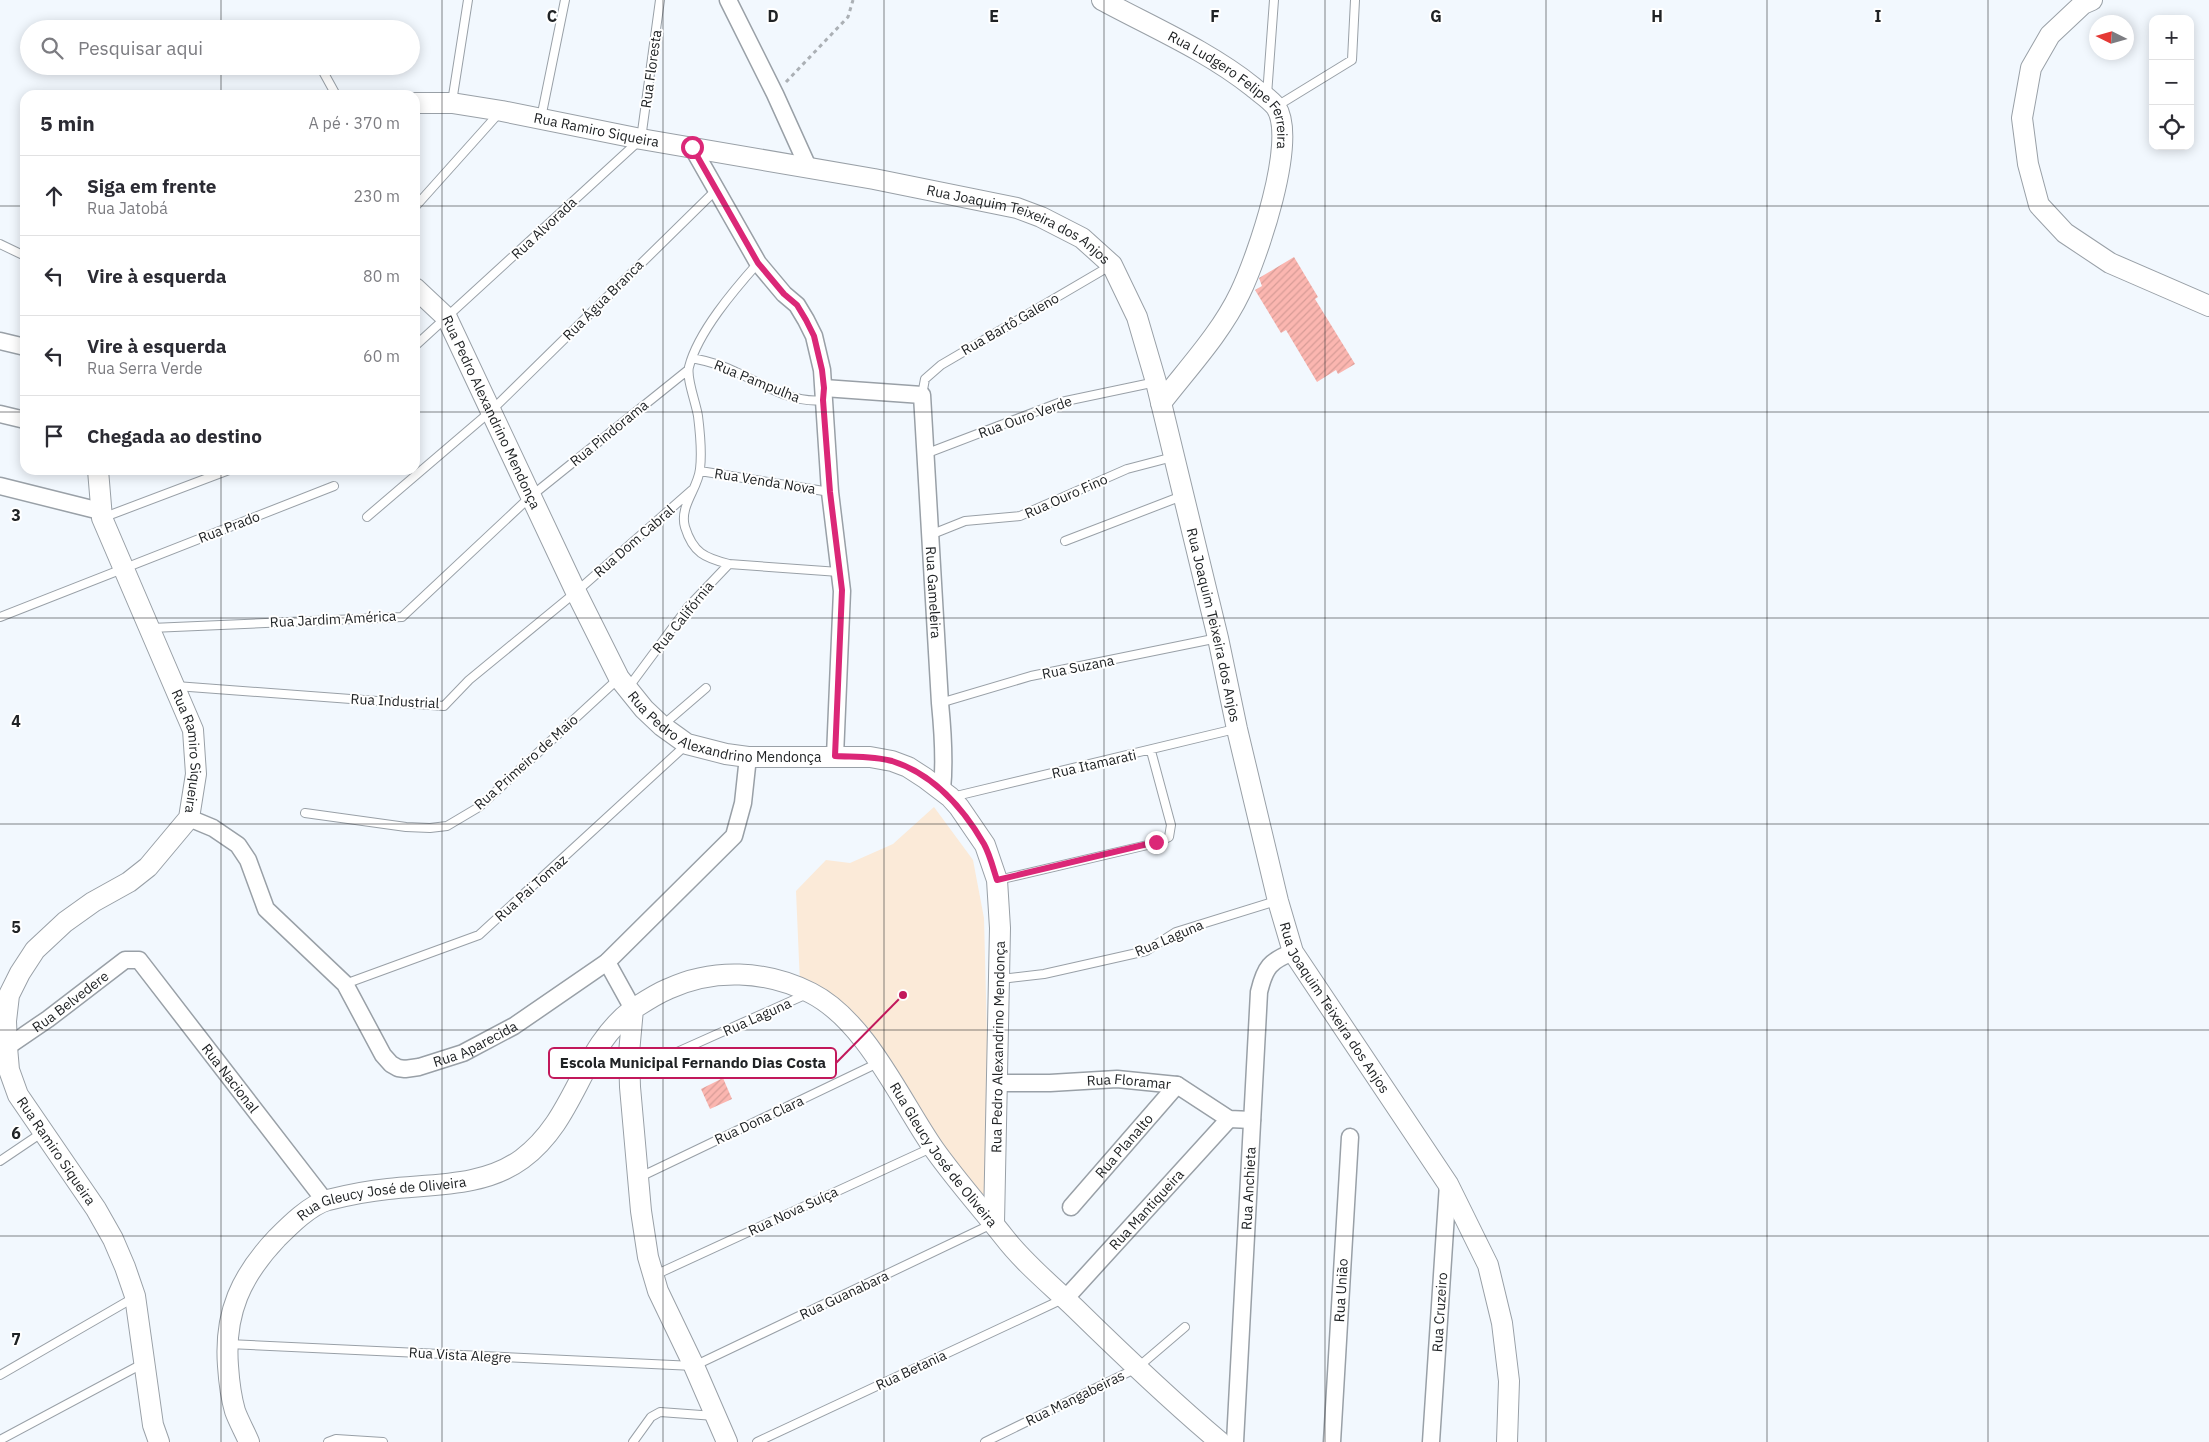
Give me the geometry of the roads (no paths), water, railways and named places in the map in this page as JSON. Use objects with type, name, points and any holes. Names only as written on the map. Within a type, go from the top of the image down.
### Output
[{"type":"street","points":[[728,0],[775,94],[808,167]]},
{"type":"street","name":"Rua Ludgero Felipe Ferreira","points":[[1102,0],[1237,74],[1271,103],[1281,122],[1283,143],[1280,167],[1269,210],[1251,267],[1240,294],[1211,338],[1160,403]]},
{"type":"street","points":[[2092,0],[2083,4],[2050,35],[2031,68],[2022,118],[2028,164],[2039,205],[2065,233],[2110,263],[2209,306]]},
{"type":"street","name":"Rua Ramiro Siqueira","points":[[420,103],[452,103],[502,111],[641,139],[808,167]]},
{"type":"street","points":[[692,147],[758,263],[784,294],[797,305],[814,336],[824,394],[830,492],[842,590],[835,756]]},
{"type":"street","name":"Rua Joaquim Teixeira dos Anjos","points":[[808,167],[1017,208],[1042,217],[1082,238],[1112,265],[1137,317],[1156,382],[1218,638],[1237,729],[1278,901],[1293,952],[1448,1184],[1488,1265],[1502,1323],[1509,1382],[1507,1442]]},
{"type":"street","name":"Rua Pedro Alexandrino Mendonça","points":[[420,293],[446,318],[530,497],[623,684],[662,726],[687,744],[726,754],[748,757],[870,757],[892,761],[908,767],[946,794],[985,845],[997,880],[1000,928],[994,1223]]},
{"type":"street","points":[[0,341],[20,346]]},
{"type":"street","points":[[824,394],[922,395]]},
{"type":"street","name":"Rua Gameleira","points":[[922,395],[946,794]]},
{"type":"street","points":[[0,414],[20,419]]},
{"type":"street","name":"Rua Ramiro Siqueira","points":[[98,475],[101,515],[193,730],[196,751],[196,774],[189,818],[148,867],[129,882],[93,902],[65,922],[35,950],[5,993],[7,1047],[5,1071],[18,1095],[114,1239],[135,1296],[146,1362],[153,1425],[159,1442]]},
{"type":"street","points":[[0,486],[101,515]]},
{"type":"street","name":"Rua Aparecida","points":[[189,818],[213,828],[238,845],[248,860],[266,910],[344,984],[383,1055],[391,1064],[405,1069],[420,1067],[462,1053],[514,1026],[607,962],[734,836],[743,803],[748,757]]},
{"type":"street","name":"Rua Anchieta","points":[[1236,1442],[1252,1120],[1261,985],[1269,965],[1275,959],[1293,952]]},
{"type":"street","name":"Rua Belvedere","points":[[7,1047],[48,1019],[125,960],[132,959]]},
{"type":"street","name":"Rua Nacional","points":[[132,959],[139,960],[143,965],[325,1201]]},
{"type":"street","points":[[607,962],[633,1009],[629,1053],[630,1087],[641,1212],[653,1276],[658,1291],[728,1442]]},
{"type":"street","name":"Rua Gleucy José de Oliveira","points":[[249,1442],[235,1411],[229,1376],[226,1344],[232,1308],[243,1281],[264,1252],[293,1221],[325,1201],[358,1193],[449,1184],[473,1180],[500,1172],[522,1159],[545,1139],[566,1107],[586,1067],[604,1037],[617,1021],[666,989],[691,979],[729,973],[765,978],[811,992],[831,1005],[845,1018],[880,1063],[955,1178],[1010,1243],[1065,1299],[1213,1439]]},
{"type":"street","name":"Rua Floramar","points":[[997,1083],[1050,1083],[1117,1079],[1177,1085],[1229,1119]]},
{"type":"street","name":"Rua Planalto","points":[[1071,1207],[1177,1085]]},
{"type":"street","points":[[1229,1119],[1252,1120]]},
{"type":"street","name":"Rua Mantiqueira","points":[[1065,1299],[1229,1119]]},
{"type":"street","name":"Rua União","points":[[1332,1442],[1350,1137]]},
{"type":"street","name":"Rua Cruzeiro","points":[[1431,1442],[1448,1184]]},
{"type":"lane","points":[[452,103],[468,0]]},
{"type":"lane","points":[[540,120],[565,0]]},
{"type":"lane","name":"Rua Floresta","points":[[641,139],[660,0]]},
{"type":"lane","points":[[1274,0],[1271,103],[1352,60],[1355,0]]},
{"type":"lane","points":[[325,75],[333,90]]},
{"type":"lane","points":[[420,201],[502,111]]},
{"type":"lane","name":"Rua Alvorada","points":[[420,341],[641,139]]},
{"type":"lane","name":"Rua Água Branca","points":[[491,411],[716,190]]},
{"type":"lane","points":[[0,244],[20,254]]},
{"type":"lane","points":[[688,370],[692,358],[730,295],[758,263]]},
{"type":"lane","name":"Rua Bartô Galeno","points":[[922,395],[925,379],[941,365],[1112,265]]},
{"type":"lane","name":"Rua Pampulha","points":[[692,358],[722,366],[790,396],[812,402],[824,394]]},
{"type":"lane","name":"Rua Califórnia","points":[[623,684],[688,607],[729,564],[705,557],[694,547],[685,527],[684,513],[700,471],[698,416],[688,370]]},
{"type":"lane","name":"Rua Pindorama","points":[[530,497],[688,370]]},
{"type":"lane","name":"Rua Ouro Verde","points":[[925,454],[1061,402],[1156,382]]},
{"type":"lane","points":[[420,472],[491,411]]},
{"type":"lane","name":"Rua Ouro Fino","points":[[930,535],[965,522],[1020,516],[1127,469],[1173,456]]},
{"type":"lane","name":"Rua Venda Nova","points":[[700,471],[830,492]]},
{"type":"lane","points":[[101,515],[215,475]]},
{"type":"lane","points":[[368,517],[417,475]]},
{"type":"lane","name":"Rua Prado","points":[[0,617],[334,486]]},
{"type":"lane","name":"Rua Dom Cabral","points":[[576,592],[692,490]]},
{"type":"lane","points":[[1065,541],[1183,496]]},
{"type":"lane","name":"Rua Jardim América","points":[[149,628],[402,617],[530,497]]},
{"type":"lane","points":[[729,564],[839,572]]},
{"type":"lane","name":"Rua Industrial","points":[[174,686],[444,706],[469,680],[576,592]]},
{"type":"lane","name":"Rua Suzana","points":[[940,703],[1030,676],[1218,638]]},
{"type":"lane","name":"Rua Primeiro de Maio","points":[[305,813],[406,827],[430,828],[447,826],[479,807],[623,684]]},
{"type":"lane","points":[[662,726],[706,688]]},
{"type":"lane","name":"Rua Itamarati","points":[[946,794],[1151,751],[1237,729]]},
{"type":"lane","name":"Rua Pai Tomaz","points":[[344,984],[479,935],[687,744]]},
{"type":"lane","points":[[997,880],[1156,842],[1169,837],[1171,825],[1151,751]]},
{"type":"lane","name":"Rua Laguna","points":[[999,979],[1044,974],[1146,951],[1176,932],[1278,901]]},
{"type":"lane","name":"Rua Laguna","points":[[675,1053],[811,992]]},
{"type":"lane","name":"Rua Dona Clara","points":[[638,1178],[880,1063]]},
{"type":"lane","points":[[0,1162],[43,1132]]},
{"type":"lane","name":"Rua Nova Suíça","points":[[653,1276],[933,1147]]},
{"type":"lane","name":"Rua Guanabara","points":[[694,1366],[994,1223]]},
{"type":"lane","points":[[0,1375],[135,1296]]},
{"type":"lane","name":"Rua Betania","points":[[757,1442],[1065,1299]]},
{"type":"lane","name":"Rua Mangabeiras","points":[[986,1442],[1137,1368],[1185,1327]]},
{"type":"lane","name":"Rua Vista Alegre","points":[[226,1344],[694,1366]]},
{"type":"lane","points":[[0,1440],[146,1362]]},
{"type":"lane","points":[[633,1442],[651,1417],[660,1412],[717,1416]]},
{"type":"lane","points":[[328,1442],[336,1438],[383,1442]]},
{"type":"place","name":"Escola Municipal Fernando Dias Costa","points":[[903,995]]}]
